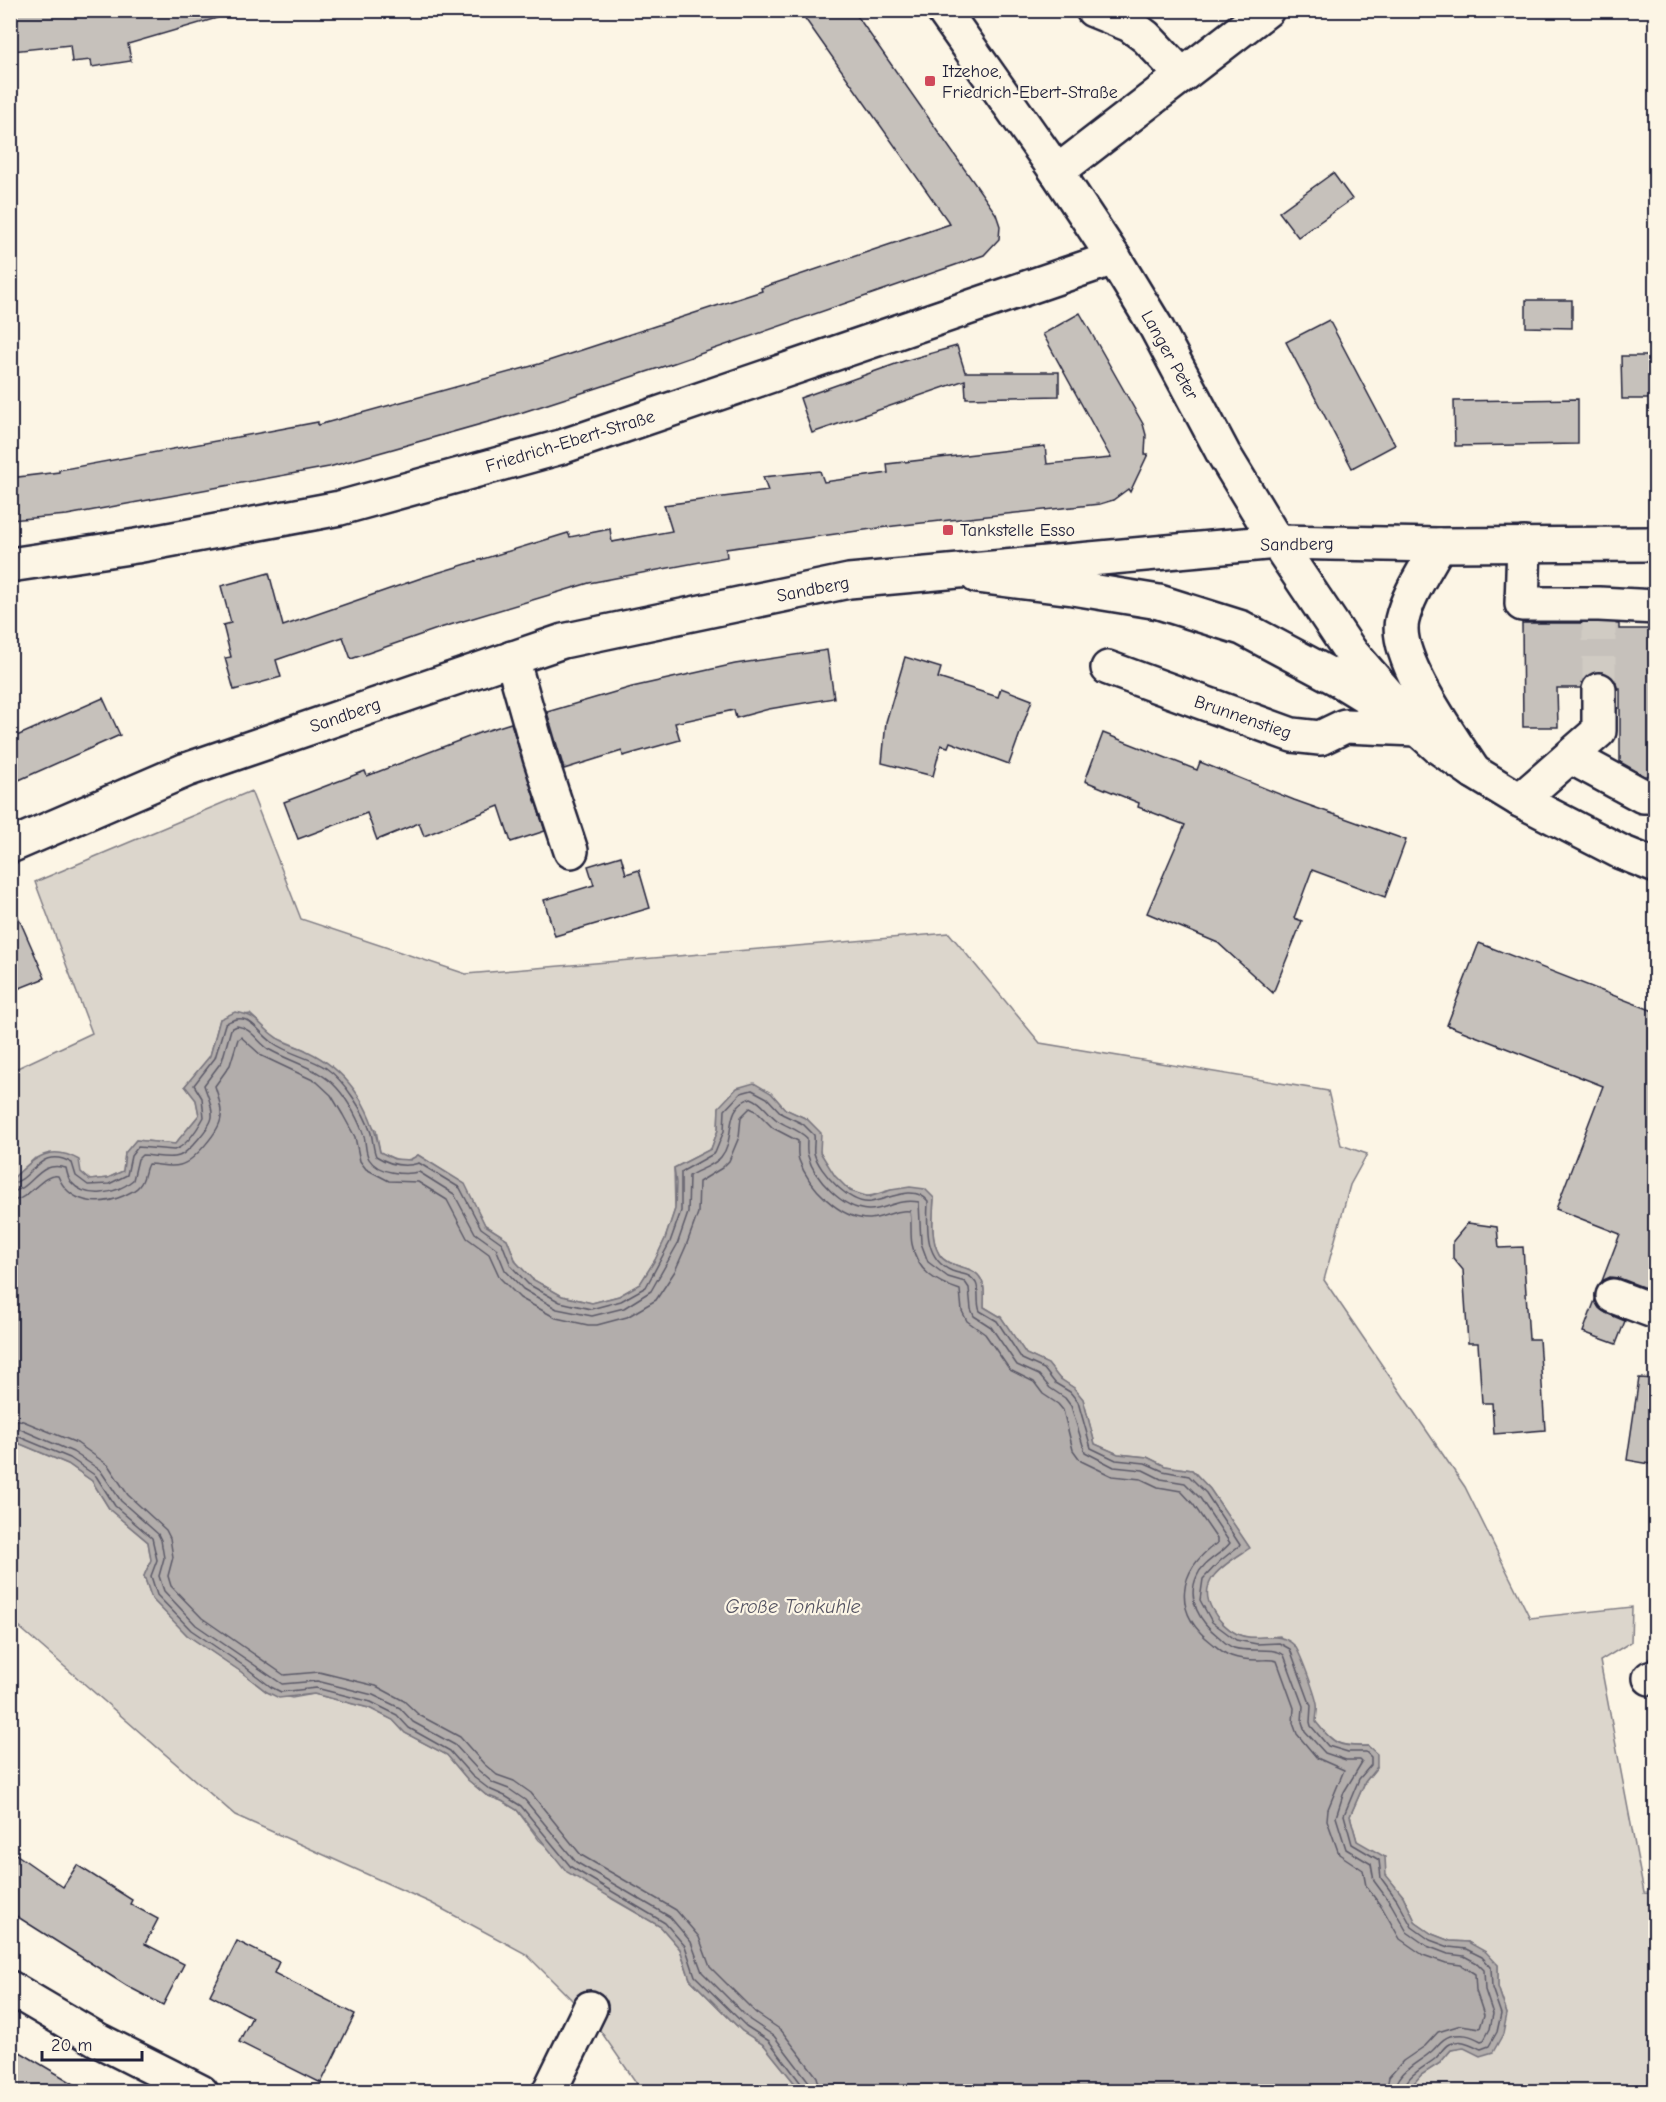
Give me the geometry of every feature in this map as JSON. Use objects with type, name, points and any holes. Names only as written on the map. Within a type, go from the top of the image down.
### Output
[{"type":"main road","name":"Langer Peter","points":[[943,10],[1057,172],[1114,258],[1156,327],[1223,453],[1277,542]]},
{"type":"main road","points":[[1093,10],[1130,25],[1146,37],[1182,75]]},
{"type":"main road","points":[[1057,172],[1267,10]]},
{"type":"main road","name":"Friedrich-Ebert-Straße","points":[[10,565],[136,546],[340,508],[528,456],[1114,258]]},
{"type":"main road","points":[[1277,542],[1350,651],[1418,729],[1438,747],[1520,800],[1621,852],[1656,866]]},
{"type":"main road","name":"Sandberg","points":[[10,846],[186,770],[563,641],[849,581],[1277,542],[1438,545],[1656,544]]},
{"type":"main road","points":[[1524,544],[1522,604],[1599,609],[1656,607]]},
{"type":"main road","points":[[1438,545],[1407,603],[1401,622],[1401,633],[1417,684],[1474,772]]},
{"type":"main road","points":[[946,572],[1073,588],[1159,602],[1242,628],[1336,678],[1418,729]]},
{"type":"main road","points":[[512,658],[540,757],[571,851]]},
{"type":"main road","name":"Brunnenstieg","points":[[1107,668],[1292,735],[1320,738],[1345,726],[1418,729]]},
{"type":"main road","points":[[1520,800],[1599,731],[1599,690]]},
{"type":"main road","points":[[1571,757],[1643,796],[1656,796]]},
{"type":"main road","points":[[1612,1296],[1656,1312]]},
{"type":"main road","points":[[10,1989],[100,2041],[201,2091]]},
{"type":"main road","points":[[549,2091],[590,2007]]},
{"type":"shaded area","points":[[251,791],[301,919],[466,974],[949,933],[1040,1043],[1328,1091],[1341,1145],[1367,1154],[1350,1185],[1324,1280],[1465,1487],[1530,1618],[1632,1607],[1631,1642],[1600,1661],[1644,1893],[1655,1894],[1655,2091],[1407,2091],[1421,2075],[1440,2063],[1451,2050],[1464,2047],[1480,2055],[1507,2014],[1498,1987],[1498,1965],[1468,1942],[1450,1941],[1432,1934],[1416,1923],[1403,1896],[1357,1841],[1350,1816],[1365,1782],[1377,1767],[1368,1746],[1338,1743],[1332,1740],[1315,1722],[1317,1706],[1280,1636],[1244,1637],[1225,1626],[1213,1612],[1207,1596],[1210,1580],[1249,1547],[1210,1489],[1192,1470],[1165,1466],[1147,1457],[1118,1454],[1095,1444],[1083,1399],[1074,1388],[1059,1378],[1048,1364],[1026,1354],[1001,1317],[984,1307],[983,1284],[975,1272],[949,1263],[939,1254],[933,1234],[934,1198],[893,1190],[869,1196],[854,1192],[835,1176],[828,1166],[807,1119],[785,1109],[771,1093],[719,1107],[718,1130],[711,1149],[674,1168],[675,1209],[665,1239],[640,1284],[619,1296],[592,1303],[562,1296],[532,1279],[516,1262],[507,1239],[485,1225],[464,1184],[418,1155],[404,1160],[394,1159],[380,1152],[376,1130],[305,1050],[274,1037],[250,1014],[220,1019],[210,1056],[185,1086],[196,1100],[199,1115],[175,1144],[136,1140],[125,1153],[123,1171],[108,1178],[90,1180],[81,1173],[35,1158],[11,1180],[11,1071],[92,1033],[35,882]]},
{"type":"shaded area","points":[[11,1440],[68,1464],[92,1481],[110,1510],[148,1542],[151,1560],[144,1576],[152,1598],[187,1635],[267,1692],[292,1698],[314,1694],[369,1708],[393,1720],[405,1733],[447,1755],[468,1780],[486,1795],[517,1810],[539,1840],[612,1899],[661,1927],[680,1949],[690,1979],[742,2031],[764,2045],[801,2091],[642,2091],[595,2023],[526,1954],[431,1903],[235,1815],[11,1620]]},
{"type":"water","name":"Große Tonkuhle","points":[[235,1012],[250,1016],[277,1038],[322,1059],[335,1069],[356,1092],[364,1106],[371,1120],[380,1152],[394,1159],[410,1160],[418,1155],[465,1184],[485,1225],[507,1239],[516,1262],[532,1279],[562,1296],[592,1303],[619,1296],[640,1284],[665,1239],[675,1209],[674,1168],[711,1149],[718,1130],[719,1107],[737,1088],[754,1083],[771,1093],[785,1109],[807,1119],[821,1133],[820,1152],[835,1176],[850,1191],[869,1197],[910,1187],[925,1189],[934,1198],[933,1234],[939,1254],[949,1263],[975,1272],[984,1287],[984,1307],[1001,1317],[1026,1354],[1048,1364],[1059,1378],[1074,1388],[1083,1399],[1095,1444],[1118,1454],[1147,1457],[1165,1466],[1192,1470],[1210,1489],[1250,1548],[1224,1566],[1211,1580],[1208,1598],[1212,1609],[1223,1623],[1237,1634],[1281,1638],[1294,1645],[1316,1699],[1316,1722],[1328,1736],[1338,1743],[1368,1746],[1377,1754],[1377,1767],[1365,1782],[1350,1816],[1357,1841],[1385,1857],[1386,1875],[1403,1896],[1416,1923],[1432,1934],[1450,1941],[1468,1942],[1486,1952],[1498,1965],[1498,1987],[1507,2014],[1503,2034],[1493,2052],[1480,2056],[1464,2048],[1451,2050],[1440,2063],[1421,2075],[1407,2091],[801,2091],[764,2045],[742,2031],[690,1979],[680,1949],[661,1927],[567,1872],[517,1810],[486,1795],[468,1780],[447,1755],[405,1733],[393,1720],[369,1708],[314,1694],[279,1698],[267,1692],[187,1635],[152,1599],[144,1576],[151,1560],[148,1542],[110,1510],[92,1481],[68,1464],[11,1440],[11,1180],[34,1160],[50,1153],[68,1155],[79,1160],[81,1172],[90,1180],[108,1178],[123,1171],[125,1153],[136,1140],[175,1144],[199,1115],[196,1100],[185,1086],[210,1056],[220,1019]]},
{"type":"building","points":[[10,10],[216,10],[217,18],[128,44],[131,61],[92,67],[91,60],[72,62],[70,45],[12,51]]},
{"type":"building","points":[[799,10],[853,10],[996,214],[1000,226],[999,239],[984,255],[671,364],[520,413],[329,467],[67,515],[10,520],[10,478],[59,472],[59,470],[318,422],[318,425],[539,364],[762,291],[761,288],[950,224]]},
{"type":"building","points":[[1333,173],[1352,199],[1298,237],[1279,212]]},
{"type":"building","points":[[1526,300],[1572,300],[1572,328],[1526,327]]},
{"type":"building","points":[[1080,313],[1143,424],[1146,435],[1145,454],[1148,454],[1130,492],[1128,489],[1113,500],[1100,504],[894,526],[726,549],[727,557],[589,583],[440,628],[351,659],[343,637],[276,660],[281,677],[234,690],[225,658],[231,657],[223,625],[231,623],[221,586],[269,573],[283,626],[424,577],[568,533],[570,537],[610,529],[612,542],[672,531],[664,505],[768,491],[763,477],[820,471],[824,482],[888,473],[887,464],[1045,446],[1047,464],[1111,458],[1043,334]]},
{"type":"building","points":[[1329,320],[1395,445],[1352,468],[1286,342]]},
{"type":"building","points":[[957,346],[965,372],[1059,372],[1059,396],[966,398],[965,380],[812,433],[800,398],[904,361]]},
{"type":"building","points":[[1621,356],[1656,356],[1656,399],[1622,399]]},
{"type":"building","points":[[1578,399],[1578,444],[1455,446],[1454,401]]},
{"type":"building","points":[[1522,623],[1599,623],[1619,624],[1619,629],[1656,629],[1656,776],[1645,776],[1620,762],[1620,688],[1617,688],[1615,680],[1608,674],[1600,671],[1590,674],[1583,680],[1581,688],[1557,688],[1558,727],[1523,727]]},
{"type":"building","points":[[827,650],[834,698],[769,709],[736,718],[734,710],[675,723],[680,740],[623,756],[622,751],[564,769],[547,712],[632,687],[735,664]]},
{"type":"building","points":[[905,657],[941,668],[938,678],[998,697],[1001,688],[1032,700],[1009,764],[950,742],[948,747],[941,745],[933,776],[882,763],[886,722]]},
{"type":"building","points":[[103,698],[120,735],[10,784],[10,739]]},
{"type":"building","points":[[511,723],[545,831],[511,842],[499,806],[424,836],[419,823],[377,840],[367,813],[298,839],[284,802],[365,771],[367,776]]},
{"type":"building","points":[[1103,733],[1197,770],[1200,762],[1294,800],[1406,840],[1385,897],[1312,870],[1294,918],[1302,921],[1273,993],[1218,943],[1147,913],[1185,825],[1138,807],[1139,803],[1085,781]]},
{"type":"building","points":[[621,856],[626,874],[639,870],[650,908],[555,936],[544,900],[594,885],[588,866]]},
{"type":"building","points":[[10,898],[45,978],[10,992]]},
{"type":"building","points":[[1479,943],[1656,1012],[1656,1292],[1619,1278],[1610,1277],[1602,1281],[1620,1234],[1556,1209],[1603,1086],[1447,1025]]},
{"type":"building","points":[[1468,1223],[1497,1227],[1499,1248],[1523,1247],[1529,1339],[1539,1339],[1545,1430],[1494,1434],[1492,1403],[1482,1403],[1478,1343],[1468,1343],[1463,1270],[1453,1258],[1453,1241]]},
{"type":"building","points":[[1595,1300],[1599,1308],[1606,1313],[1625,1321],[1616,1344],[1583,1332]]},
{"type":"building","points":[[1639,1378],[1656,1379],[1656,1465],[1627,1460]]},
{"type":"building","points":[[10,1850],[63,1887],[77,1865],[132,1900],[130,1904],[158,1919],[145,1944],[184,1964],[163,2005],[127,1986],[10,1912]]},
{"type":"building","points":[[237,1941],[279,1962],[274,1973],[355,2014],[321,2083],[239,2042],[252,2017],[210,1995]]},
{"type":"building","points":[[10,2046],[86,2091],[10,2091]]},
{"type":"tunnel","points":[[1599,614],[1599,690]]},
{"type":"place","name":"Itzehoe, Friedrich-Ebert-Straße","points":[[930,81]]},
{"type":"place","name":"Tankstelle Esso","points":[[948,530]]}]
